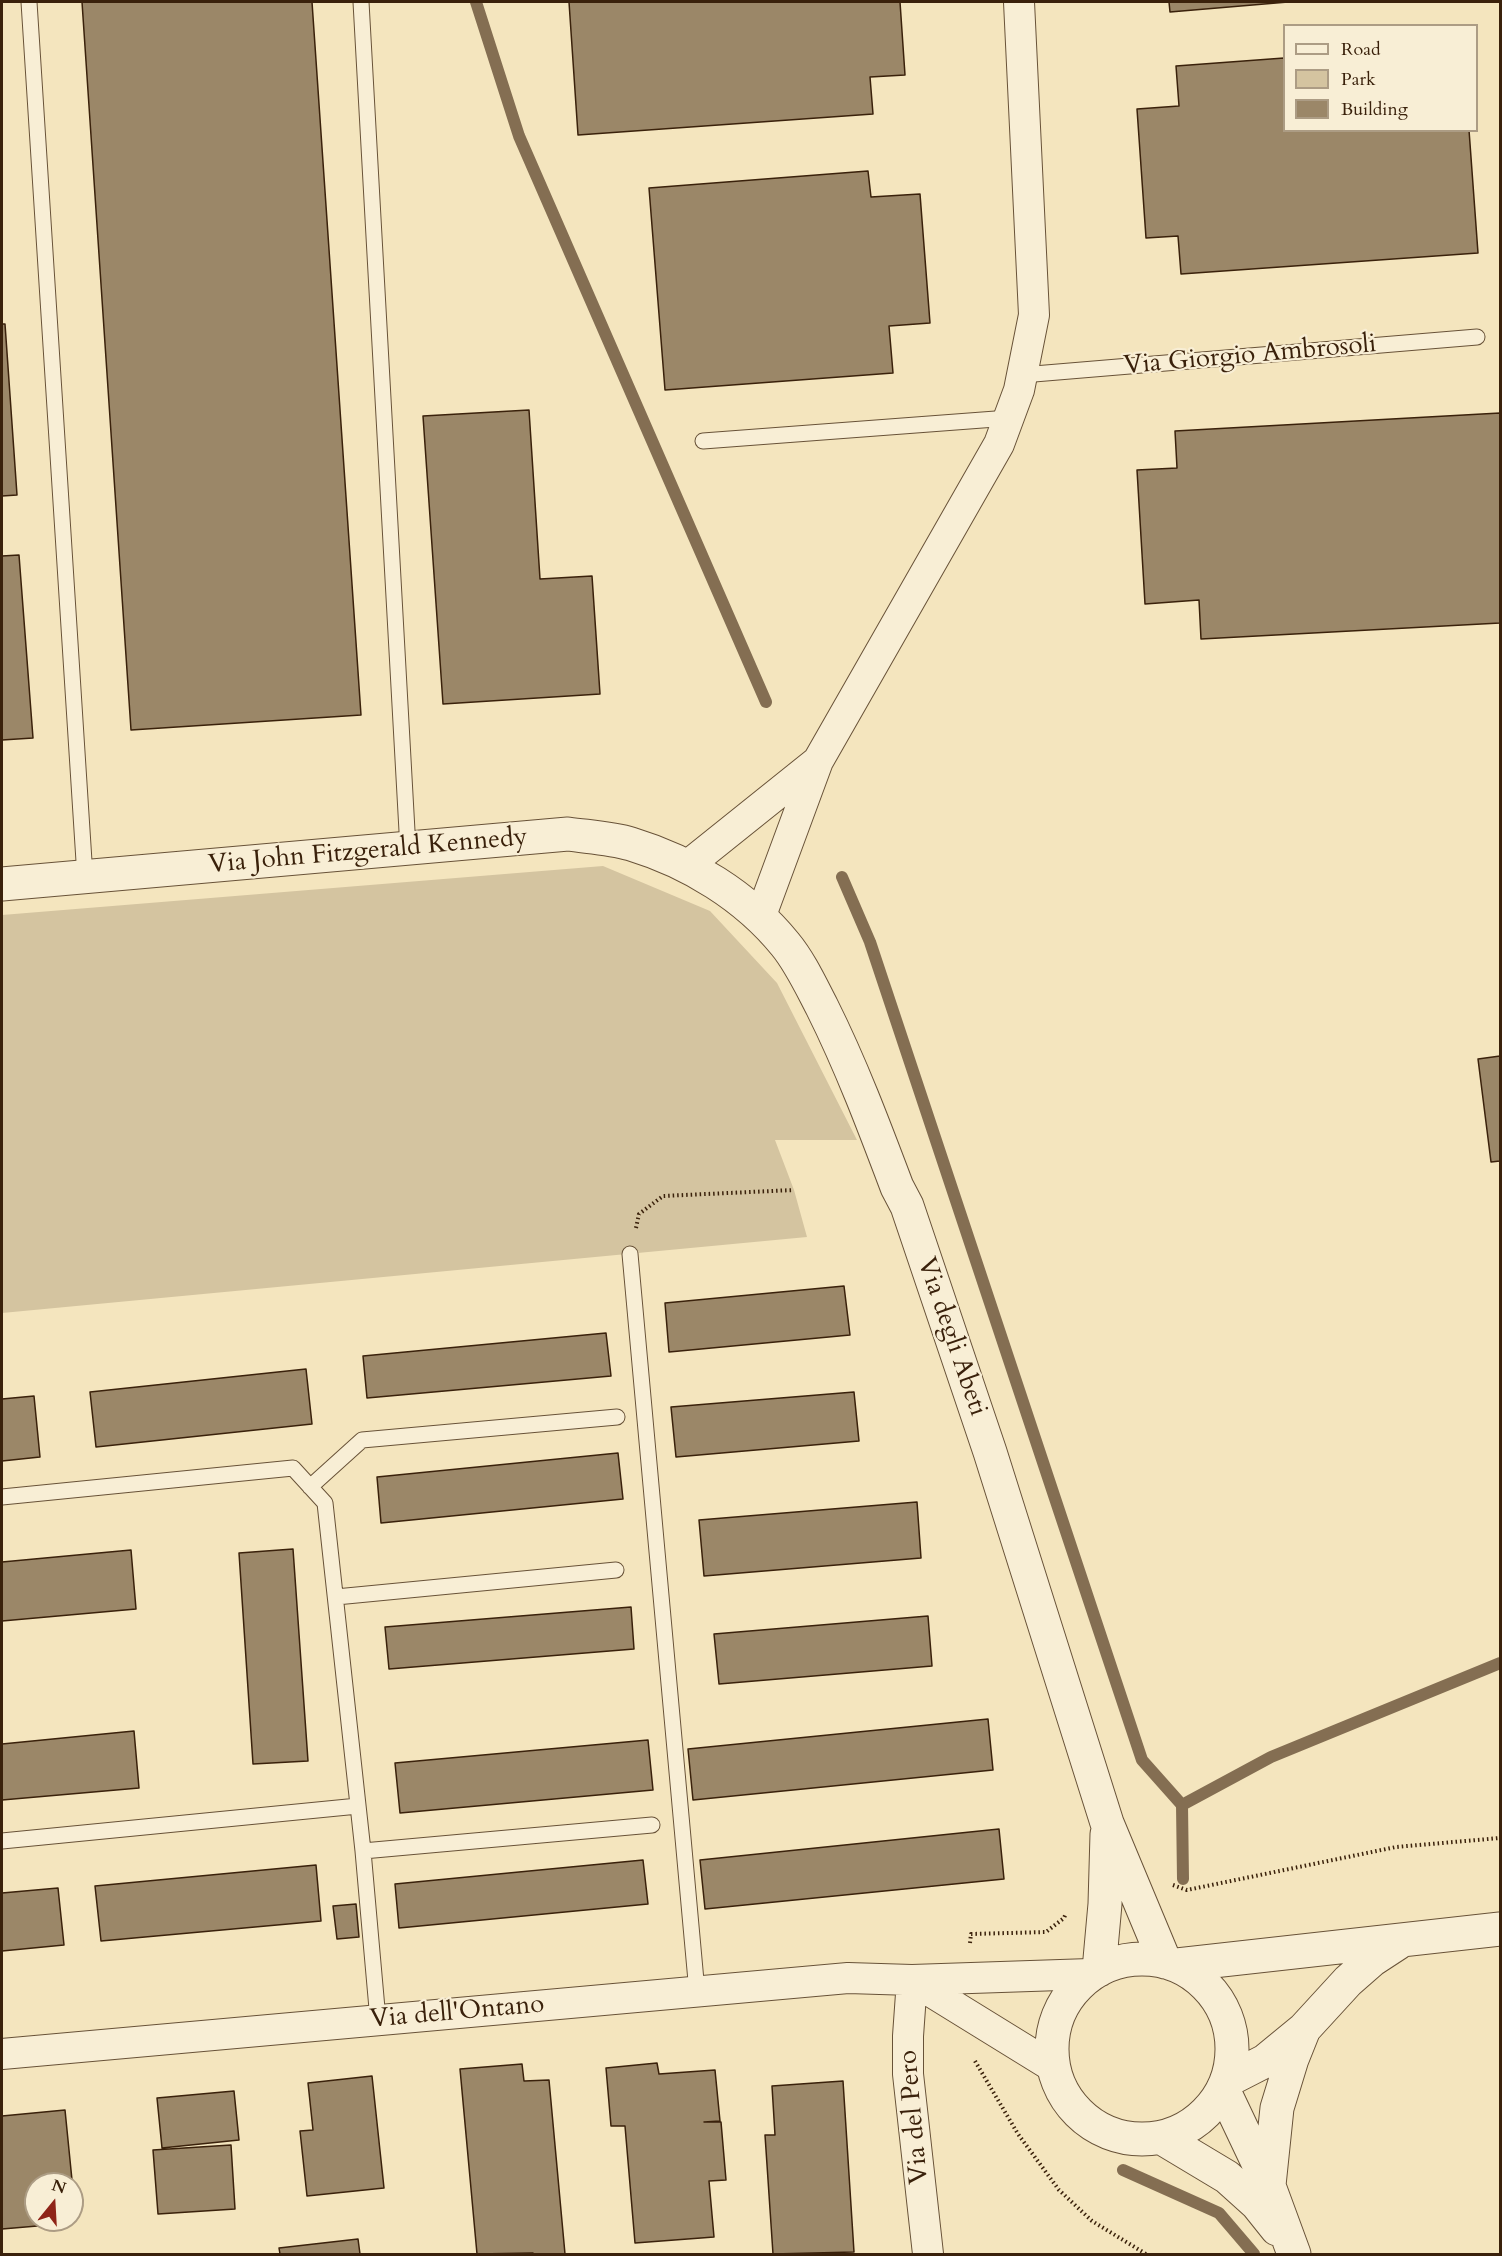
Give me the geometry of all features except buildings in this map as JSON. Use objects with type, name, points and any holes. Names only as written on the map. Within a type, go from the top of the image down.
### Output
[{"type":"street","points":[[760,918],[819,760],[999,444],[1022,375],[1034,315],[1019,2]]},
{"type":"street","points":[[687,866],[819,760]]},
{"type":"street","name":"Via John Fitzgerald Kennedy","points":[[2,884],[568,834],[629,844],[687,866],[724,888]]},
{"type":"street","name":"Via degli Abeti","points":[[724,888],[760,918],[786,945],[814,992],[846,1054],[897,1187],[907,1206],[990,1452],[1107,1823],[1171,1963]]},
{"type":"street","name":"Via degli Abeti","points":[[1094,1972],[1105,1904],[1107,1823]]},
{"type":"street","points":[[1171,1963],[1399,1942],[1500,1929]]},
{"type":"street","points":[[1226,2085],[1265,2061],[1304,2029],[1348,1981],[1372,1960],[1399,1942]]},
{"type":"street","points":[[1148,1958],[1171,1963],[1201,1979],[1219,2001],[1227,2017],[1233,2053],[1226,2085],[1213,2107],[1190,2126],[1162,2138],[1133,2139],[1105,2132],[1081,2117],[1063,2094],[1053,2067],[1051,2041],[1057,2015],[1070,1992],[1094,1972],[1117,1961],[1148,1958]]},
{"type":"street","name":"Via dell'Ontano","points":[[2,2054],[848,1978],[912,1980],[1094,1972]]},
{"type":"street","name":"Via dell'Ontano","points":[[912,1980],[1053,2067]]},
{"type":"street","name":"Via del Pero","points":[[912,1980],[908,2036],[909,2074],[927,2254]]},
{"type":"street","points":[[1269,2186],[1277,2109],[1304,2029]]},
{"type":"street","points":[[1226,2085],[1269,2186],[1291,2249]]},
{"type":"street","points":[[1162,2138],[1227,2177],[1257,2204],[1291,2249]]},
{"type":"lane","points":[[29,2],[85,877]]},
{"type":"lane","points":[[361,2],[408,849]]},
{"type":"lane","name":"Via Giorgio Ambrosoli","points":[[1022,375],[1477,337]]},
{"type":"lane","points":[[703,441],[1009,418]]},
{"type":"lane","points":[[630,1254],[697,1992]]},
{"type":"lane","points":[[310,1487],[362,1440],[617,1417]]},
{"type":"lane","points":[[2,1497],[293,1468],[325,1503],[363,1851],[378,2020]]},
{"type":"lane","points":[[336,1597],[616,1570]]},
{"type":"lane","points":[[2,1841],[358,1806]]},
{"type":"lane","points":[[363,1851],[652,1825]]},
{"type":"path","points":[[630,1254],[639,1214],[663,1196],[794,1190]]},
{"type":"path","points":[[1169,1875],[1173,1885],[1186,1890],[1396,1847],[1500,1838]]},
{"type":"green space","points":[[603,866],[710,911],[777,983],[857,1140],[775,1140],[794,1190],[807,1237],[2,1313],[2,915]]},
{"type":"waterway","points":[[476,2],[519,136],[766,702]]},
{"type":"waterway","points":[[842,877],[870,942],[1142,1760],[1182,1805]]},
{"type":"waterway","points":[[1183,1879],[1182,1805],[1271,1757],[1500,1663]]},
{"type":"waterway","points":[[1123,2170],[1219,2213],[1254,2254]]}]
